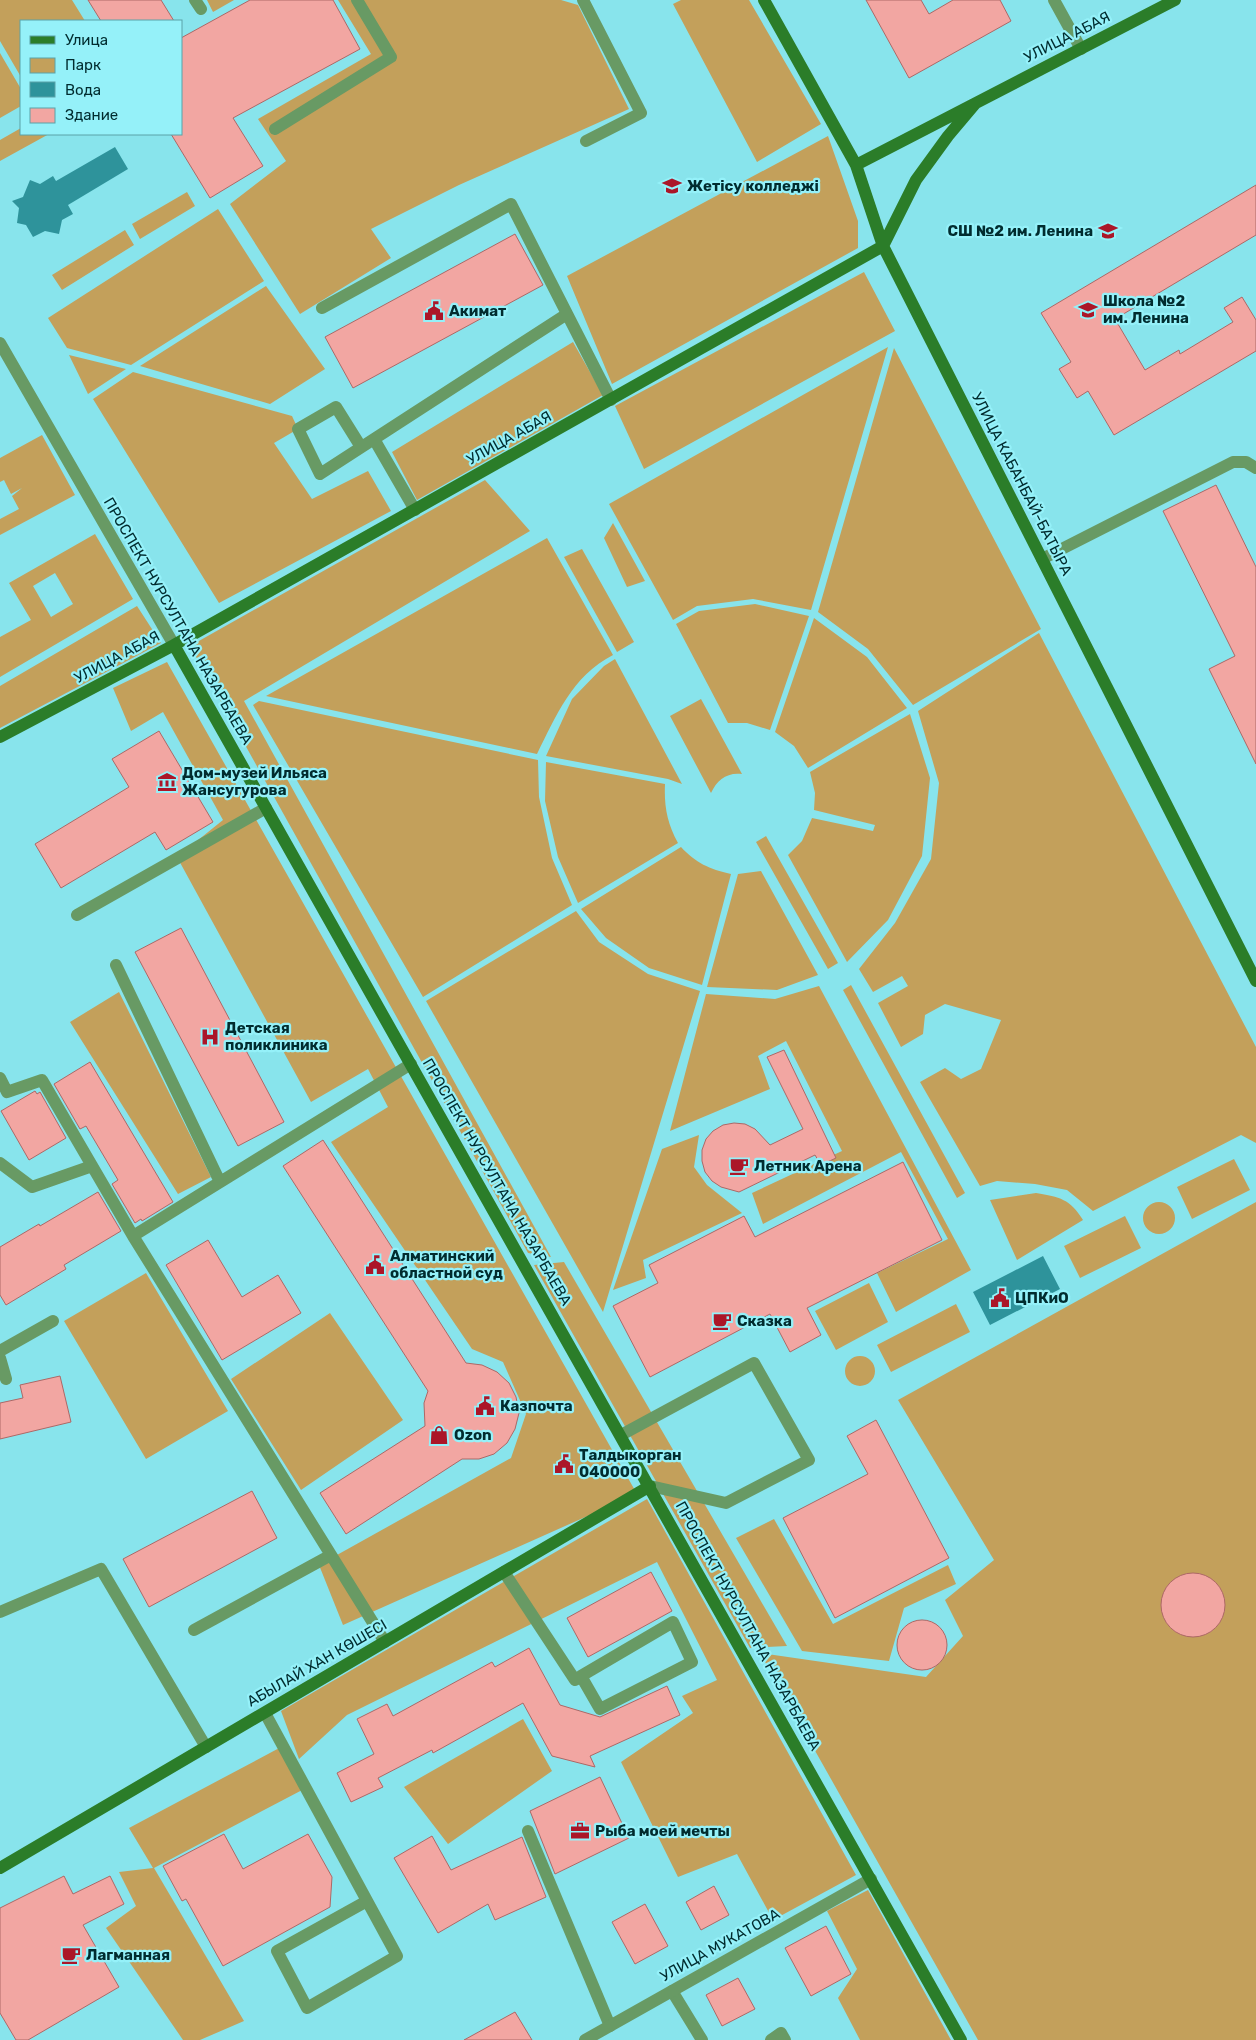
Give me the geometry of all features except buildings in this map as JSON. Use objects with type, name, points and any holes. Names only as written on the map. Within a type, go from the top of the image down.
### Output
[{"type":"main road","name":"УЛИЦА КАБАНБАЙ-БАТЫРА","points":[[764,0],[856,166],[883,246],[1256,981]]},
{"type":"main road","name":"УЛИЦА АБАЯ","points":[[856,166],[1175,0]]},
{"type":"main road","name":"УЛИЦА АБАЯ","points":[[0,737],[174,645],[883,246],[916,180],[948,136],[975,104]]},
{"type":"main road","name":"ПРОСПЕКТ НУРСУЛТАНА НАЗАРБАЕВА","points":[[174,645],[961,2040]]},
{"type":"main road","name":"АБЫЛАЙ ХАН КӨШЕСІ","points":[[0,1868],[650,1486]]},
{"type":"street","points":[[275,129],[391,57],[357,0]]},
{"type":"street","points":[[583,0],[641,113],[586,142]]},
{"type":"street","points":[[1054,0],[1081,49]]},
{"type":"street","points":[[322,308],[511,204],[611,400]]},
{"type":"street","points":[[361,448],[336,407],[298,429],[320,474],[361,448],[567,314]]},
{"type":"street","name":"ПРОСПЕКТ НУРСУЛТАНА НАЗАРБАЕВА","points":[[0,343],[174,645]]},
{"type":"street","points":[[374,439],[415,510]]},
{"type":"street","points":[[1042,559],[1233,462],[1246,462],[1256,468]]},
{"type":"street","points":[[76,915],[266,808]]},
{"type":"street","points":[[116,965],[220,1182]]},
{"type":"street","points":[[132,1236],[411,1064]]},
{"type":"street","points":[[0,1078],[8,1092],[42,1080],[132,1236],[385,1642]]},
{"type":"street","points":[[0,1163],[32,1187],[92,1166]]},
{"type":"street","points":[[0,1351],[52,1321]]},
{"type":"street","points":[[0,1358],[6,1379]]},
{"type":"street","points":[[621,1435],[754,1363],[809,1460],[726,1503],[650,1486]]},
{"type":"street","points":[[194,1630],[331,1554]]},
{"type":"street","points":[[0,1612],[100,1569],[206,1747]]},
{"type":"street","points":[[504,1572],[575,1680],[581,1676],[673,1622],[692,1662],[600,1710],[581,1676]]},
{"type":"street","points":[[265,1713],[367,1900],[397,1956],[307,2008],[277,1951],[367,1900]]},
{"type":"street","points":[[528,1831],[610,2026]]},
{"type":"street","name":"УЛИЦА МУКАТОВА","points":[[585,2040],[871,1879]]},
{"type":"street","points":[[672,1991],[702,2040]]},
{"type":"street","points":[[771,2040],[781,2033],[785,2040]]},
{"type":"green space","points":[[0,0],[72,0],[84,20],[20,20],[20,75],[0,41]]},
{"type":"green space","points":[[207,0],[234,0],[213,12]]},
{"type":"green space","points":[[338,0],[561,0],[578,5],[629,109],[459,185],[371,229],[391,258],[300,314],[230,204],[286,161],[258,119],[371,54]]},
{"type":"green space","points":[[681,0],[749,0],[821,124],[757,162],[673,4]]},
{"type":"green space","points":[[0,53],[20,87],[20,107],[0,118]]},
{"type":"green space","points":[[20,129],[20,135],[47,135],[0,161],[0,140]]},
{"type":"green space","points":[[828,136],[858,221],[858,248],[612,384],[567,276]]},
{"type":"green space","points":[[187,192],[195,206],[140,239],[132,224]]},
{"type":"green space","points":[[218,209],[264,281],[131,365],[67,348],[48,318]]},
{"type":"green space","points":[[125,230],[134,245],[62,290],[52,275]]},
{"type":"green space","points":[[864,272],[895,331],[644,469],[615,406]]},
{"type":"green space","points":[[266,286],[325,369],[270,404],[140,366]]},
{"type":"green space","points":[[573,342],[603,395],[417,500],[392,452]]},
{"type":"green space","points":[[888,347],[811,610],[753,599],[697,606],[673,620],[609,504]]},
{"type":"green space","points":[[894,348],[1041,629],[913,705],[868,649],[818,612]]},
{"type":"green space","points":[[69,355],[126,369],[88,394]]},
{"type":"green space","points":[[133,372],[292,416],[298,429],[274,443],[312,499],[368,471],[391,511],[219,603],[93,399]]},
{"type":"green space","points":[[42,435],[75,495],[0,535],[0,519],[19,509],[12,496],[22,488],[11,494],[4,480],[0,482],[0,458]]},
{"type":"green space","points":[[485,480],[530,531],[244,701],[551,1257],[528,1253],[190,646]]},
{"type":"green space","points":[[613,523],[645,581],[627,587],[604,538]]},
{"type":"green space","points":[[95,534],[133,599],[0,677],[0,637],[31,620],[9,583]],"holes":[[[55,573],[73,604],[51,617],[33,586]]]},
{"type":"green space","points":[[547,538],[613,655],[586,674],[576,686],[567,698],[537,754],[266,696]]},
{"type":"green space","points":[[582,549],[634,642],[617,652],[564,557]]},
{"type":"green space","points":[[755,604],[809,616],[770,730],[747,723],[728,723],[676,624],[699,611]]},
{"type":"green space","points":[[137,606],[161,643],[0,728],[0,686]]},
{"type":"green space","points":[[814,618],[867,657],[907,708],[808,768],[794,746],[775,732]]},
{"type":"green space","points":[[1039,633],[1256,1047],[1256,1143],[1241,1135],[1093,1211],[1067,1190],[1035,1184],[997,1181],[980,1186],[920,1082],[945,1068],[961,1079],[981,1069],[1001,1020],[945,1004],[925,1015],[923,1034],[901,1047],[878,1003],[908,986],[902,976],[873,992],[859,969],[895,923],[931,859],[939,783],[918,711]]},
{"type":"green space","points":[[615,659],[682,784],[668,779],[546,756],[572,699],[604,666]]},
{"type":"green space","points":[[167,662],[637,1494],[343,1625],[319,1565],[511,1458],[526,1414],[503,1362],[472,1349],[331,1142],[388,1107],[368,1069],[311,1102],[177,857],[223,820],[163,712],[131,731],[113,688]]},
{"type":"green space","points":[[701,699],[742,774],[732,774],[723,778],[716,784],[711,793],[670,716]]},
{"type":"green space","points":[[259,701],[538,760],[539,797],[552,858],[572,905],[423,997],[253,705]]},
{"type":"green space","points":[[910,714],[930,778],[922,856],[888,920],[847,962],[788,855],[802,841],[812,818],[873,831],[875,825],[814,810],[815,793],[810,772]]},
{"type":"green space","points":[[546,762],[665,784],[667,814],[678,843],[578,903],[558,857],[545,801]]},
{"type":"green space","points":[[766,836],[838,963],[828,969],[756,842]]},
{"type":"green space","points":[[681,847],[703,865],[731,874],[702,985],[649,968],[606,938],[581,909]]},
{"type":"green space","points":[[761,871],[818,975],[777,990],[707,987],[738,874]]},
{"type":"green space","points":[[576,911],[599,942],[648,974],[700,991],[603,1312],[426,1001]]},
{"type":"green space","points":[[851,985],[965,1193],[957,1198],[843,990]]},
{"type":"green space","points":[[819,986],[971,1270],[896,1312],[877,1273],[948,1239],[901,1152],[763,1224],[752,1193],[842,1151],[786,1041],[758,1056],[770,1089],[670,1131],[706,994],[775,999]]},
{"type":"green space","points":[[119,992],[211,1177],[178,1194],[70,1022]]},
{"type":"green space","points":[[699,1135],[694,1167],[707,1185],[742,1213],[643,1260],[646,1278],[613,1290],[662,1149]]},
{"type":"green space","points":[[1234,1159],[1250,1190],[1192,1219],[1177,1187]]},
{"type":"green space","points":[[1036,1193],[1064,1200],[1074,1207],[1083,1220],[1017,1260],[990,1200]]},
{"type":"green space","points":[[1159,1202],[1165,1203],[1170,1207],[1174,1212],[1174,1224],[1170,1229],[1165,1233],[1159,1234],[1153,1233],[1148,1229],[1144,1224],[1143,1218],[1144,1212],[1148,1207],[1153,1203]]},
{"type":"green space","points":[[1256,1202],[1256,2040],[978,2040],[760,1653],[926,1677],[963,1636],[945,1600],[994,1560],[898,1400]]},
{"type":"green space","points":[[1125,1216],[1141,1248],[1080,1278],[1064,1246]]},
{"type":"green space","points":[[564,1262],[787,1646],[750,1648],[534,1265]]},
{"type":"green space","points":[[146,1273],[228,1411],[146,1459],[64,1321]]},
{"type":"green space","points":[[869,1283],[888,1322],[836,1350],[815,1311]]},
{"type":"green space","points":[[956,1304],[970,1332],[891,1372],[877,1345]]},
{"type":"green space","points":[[330,1313],[403,1420],[301,1490],[231,1379]]},
{"type":"green space","points":[[860,1356],[871,1360],[875,1371],[871,1382],[860,1386],[849,1382],[845,1371],[849,1360]]},
{"type":"green space","points":[[647,1499],[856,1875],[773,1920],[737,1854],[678,1877],[621,1762],[693,1713],[682,1696],[717,1680],[657,1562],[347,1715],[299,1759],[281,1711]]},
{"type":"green space","points":[[774,1519],[833,1624],[948,1565],[956,1584],[904,1608],[889,1661],[802,1651],[736,1538]]},
{"type":"green space","points":[[523,1719],[552,1771],[448,1844],[404,1787]]},
{"type":"green space","points":[[283,1746],[306,1788],[154,1868],[244,2021],[200,2040],[183,2040],[106,1928],[136,1906],[119,1872],[153,1868],[129,1828]]},
{"type":"green space","points":[[868,1890],[951,2040],[860,2040],[838,1998],[857,1969],[827,1911]]},
{"type":"water","points":[[115,147],[128,169],[68,205],[73,214],[62,220],[59,234],[45,231],[33,237],[26,225],[17,223],[19,208],[12,201],[23,197],[30,180],[40,184],[53,176],[56,181]]},
{"type":"water","points":[[1043,1256],[1060,1289],[990,1325],[973,1292]]},
{"type":"place","name":"Жетісу колледжі","points":[[672,186]]},
{"type":"place","name":"СШ №2 им. Ленина","points":[[1108,231]]},
{"type":"place","name":"Школа №2 им. Ленина","points":[[1088,310]]},
{"type":"place","name":"Акимат","points":[[434,311]]},
{"type":"place","name":"Дом-музей Ильяса Жансугурова","points":[[167,782]]},
{"type":"place","name":"Детская поликлиника","points":[[210,1037]]},
{"type":"place","name":"Летник Арена","points":[[739,1166]]},
{"type":"place","name":"Алматинский областной суд","points":[[375,1265]]},
{"type":"place","name":"ЦПКиО","points":[[1000,1298]]},
{"type":"place","name":"Сказка","points":[[722,1321]]},
{"type":"place","name":"Казпочта","points":[[485,1406]]},
{"type":"place","name":"Ozon","points":[[439,1435]]},
{"type":"place","name":"Талдыкорган 040000","points":[[564,1464]]},
{"type":"place","name":"Рыба моей мечты","points":[[580,1831]]},
{"type":"place","name":"Лагманная","points":[[71,1955]]}]
